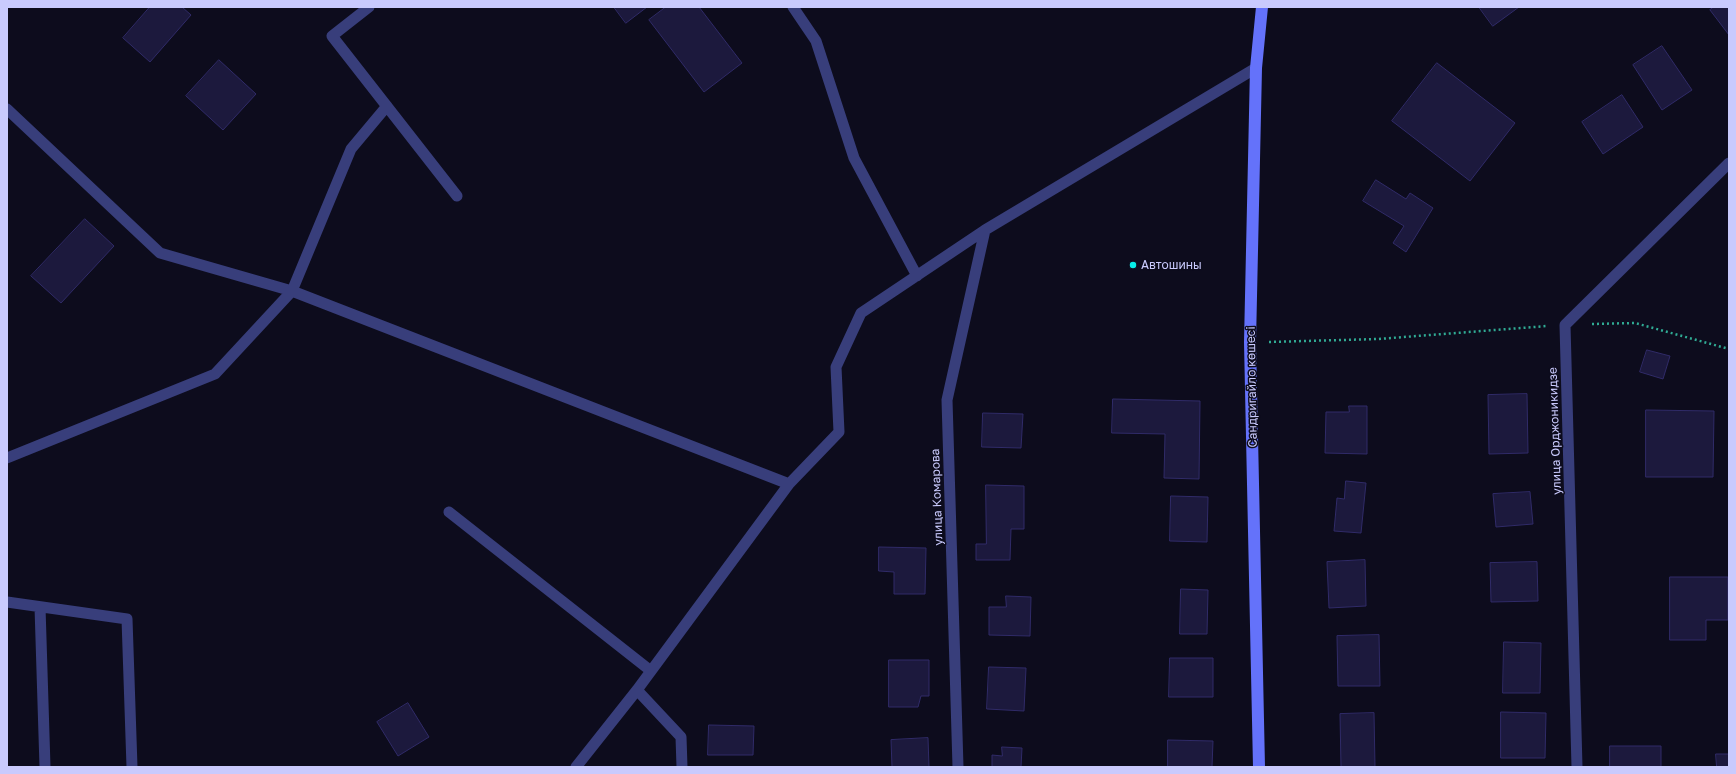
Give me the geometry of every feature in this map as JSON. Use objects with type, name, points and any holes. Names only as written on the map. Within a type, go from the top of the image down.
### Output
[{"type":"street","name":"Сандригайло көшесі","points":[[1259,767],[1250,342],[1256,68],[1262,7]]},
{"type":"lane","points":[[369,7],[332,36],[457,196]]},
{"type":"lane","points":[[793,7],[816,41],[854,158],[917,276]]},
{"type":"lane","points":[[576,767],[638,690],[789,484],[839,432],[836,367],[862,312],[985,230],[1256,68]]},
{"type":"lane","points":[[7,458],[215,374],[292,291],[351,149],[387,106]]},
{"type":"lane","points":[[7,109],[160,253],[292,291],[789,484]]},
{"type":"lane","points":[[1565,325],[1729,163]]},
{"type":"lane","name":"улица Комарова","points":[[958,767],[947,400],[985,230]]},
{"type":"lane","name":"улица Орджоникидзе","points":[[1565,325],[1577,767]]},
{"type":"lane","points":[[449,512],[652,671]]},
{"type":"lane","points":[[7,602],[128,619],[132,767]]},
{"type":"lane","points":[[40,607],[45,767]]},
{"type":"lane","points":[[638,690],[681,737],[682,767]]},
{"type":"path","points":[[1250,342],[1378,339],[1565,325],[1635,323],[1729,348]]},
{"type":"building","points":[[150,7],[182,7],[191,15],[150,62],[123,38]]},
{"type":"building","points":[[614,7],[647,7],[626,23]]},
{"type":"building","points":[[666,7],[699,7],[742,63],[704,92],[649,20]]},
{"type":"building","points":[[1479,7],[1519,7],[1493,26]]},
{"type":"building","points":[[1714,7],[1729,7],[1729,35],[1710,10]]},
{"type":"building","points":[[1662,46],[1692,90],[1662,110],[1633,65]]},
{"type":"building","points":[[219,60],[256,94],[223,130],[186,96]]},
{"type":"building","points":[[1437,63],[1515,123],[1470,181],[1392,121]]},
{"type":"building","points":[[1622,95],[1643,127],[1603,154],[1582,122]]},
{"type":"building","points":[[1376,180],[1406,199],[1410,193],[1433,208],[1406,252],[1393,243],[1404,226],[1363,201]]},
{"type":"building","points":[[85,219],[114,246],[61,303],[31,276]]},
{"type":"building","points":[[1647,350],[1670,356],[1663,379],[1640,372]]},
{"type":"building","points":[[1527,394],[1528,453],[1489,454],[1488,395]]},
{"type":"building","points":[[1113,399],[1200,401],[1199,479],[1164,478],[1165,434],[1112,433]]},
{"type":"building","points":[[1349,406],[1367,406],[1367,454],[1325,453],[1326,412],[1349,412]]},
{"type":"building","points":[[1646,410],[1714,411],[1713,477],[1646,477]]},
{"type":"building","points":[[983,413],[1023,414],[1021,448],[982,447]]},
{"type":"building","points":[[1346,481],[1366,483],[1361,533],[1334,531],[1337,498],[1344,499]]},
{"type":"building","points":[[986,485],[1024,486],[1024,529],[1011,529],[1010,560],[976,560],[976,544],[986,544]]},
{"type":"building","points":[[1530,492],[1533,524],[1496,527],[1493,494]]},
{"type":"building","points":[[1171,496],[1208,497],[1207,542],[1170,541]]},
{"type":"building","points":[[879,547],[926,548],[925,594],[894,594],[894,572],[879,571]]},
{"type":"building","points":[[1365,560],[1366,606],[1329,608],[1327,562]]},
{"type":"building","points":[[1537,562],[1538,601],[1491,602],[1490,563]]},
{"type":"building","points":[[1670,577],[1728,577],[1728,620],[1706,620],[1706,640],[1670,640]]},
{"type":"building","points":[[1181,589],[1208,590],[1207,634],[1180,634]]},
{"type":"building","points":[[1006,596],[1031,597],[1030,636],[989,635],[989,607],[1006,607]]},
{"type":"building","points":[[1379,635],[1380,686],[1338,686],[1337,636]]},
{"type":"building","points":[[1504,642],[1541,643],[1540,693],[1503,693]]},
{"type":"building","points":[[1170,658],[1213,658],[1213,697],[1169,697]]},
{"type":"building","points":[[889,660],[929,660],[929,696],[921,696],[918,707],[889,707]]},
{"type":"building","points":[[989,667],[1026,668],[1024,711],[987,709]]},
{"type":"building","points":[[408,703],[429,737],[398,756],[377,722]]},
{"type":"building","points":[[1501,712],[1546,713],[1545,758],[1501,758]]},
{"type":"building","points":[[1374,713],[1375,767],[1341,767],[1340,714]]},
{"type":"building","points":[[709,725],[754,726],[753,755],[708,755]]},
{"type":"building","points":[[928,738],[929,767],[892,767],[891,740]]},
{"type":"building","points":[[1168,740],[1213,741],[1212,767],[1168,767]]},
{"type":"building","points":[[1610,746],[1661,746],[1661,767],[1610,767]]},
{"type":"building","points":[[1002,747],[1022,748],[1021,767],[992,767],[992,755],[1002,756]]},
{"type":"building","points":[[1716,754],[1729,754],[1729,767],[1717,767]]},
{"type":"place","name":"Автошины","points":[[1133,265]]}]
